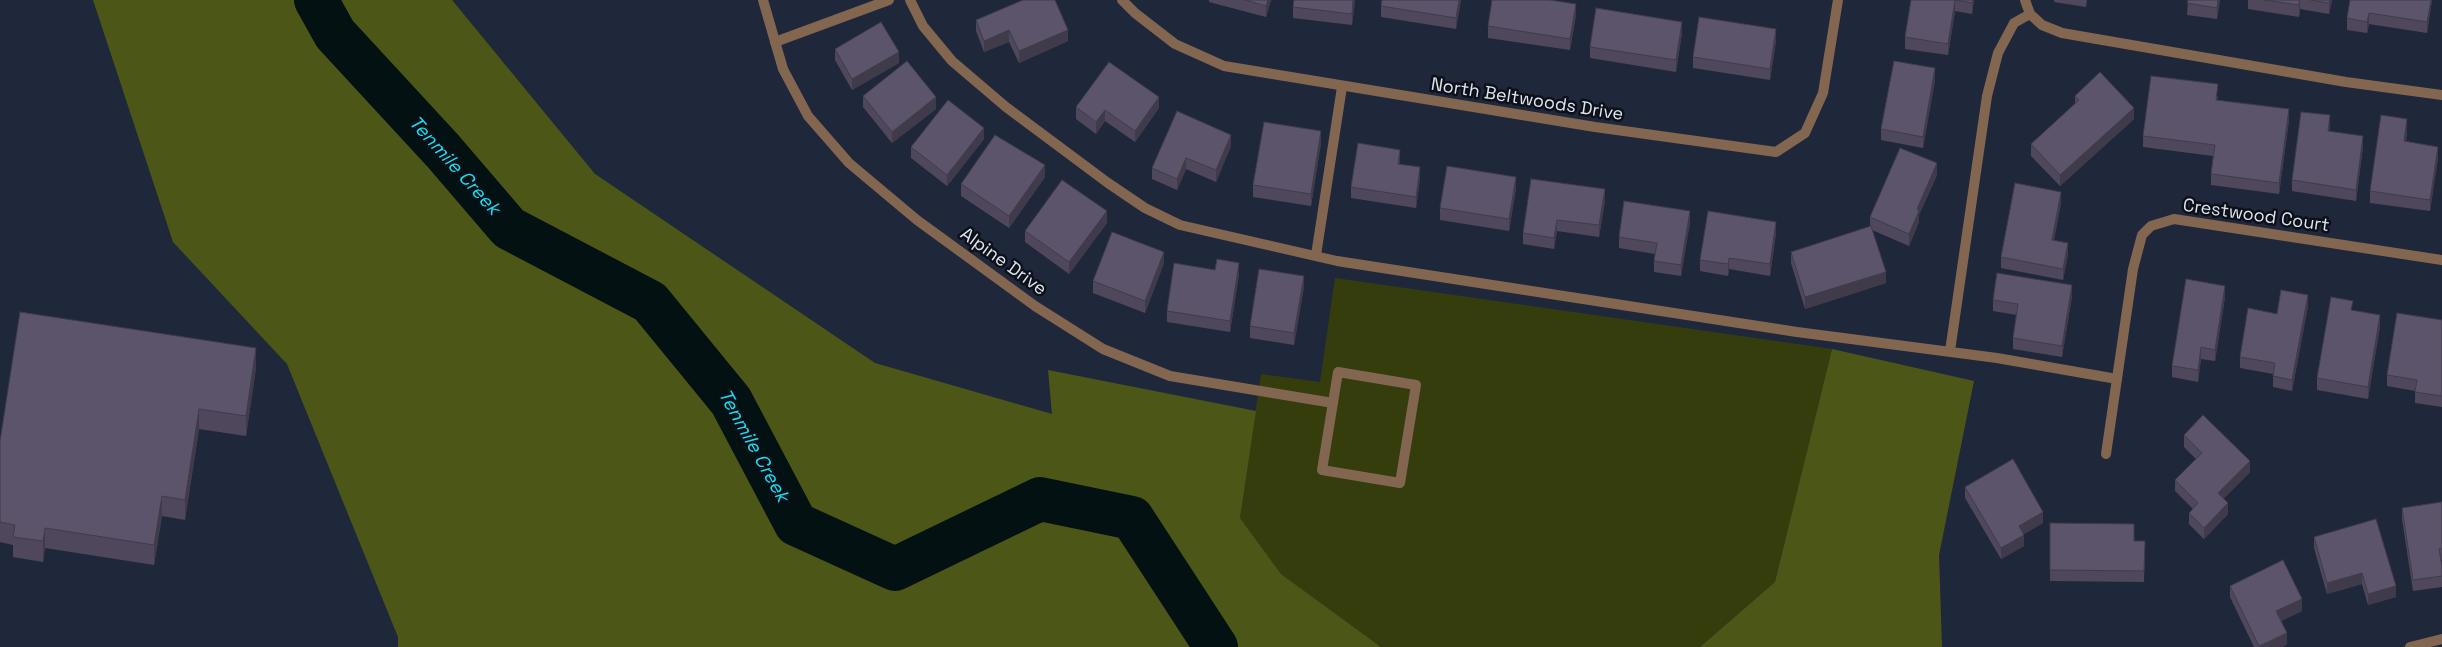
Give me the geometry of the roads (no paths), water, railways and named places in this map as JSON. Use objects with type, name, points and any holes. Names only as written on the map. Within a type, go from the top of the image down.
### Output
[{"type":"street","name":"Alpine Drive","points":[[763,0],[783,69],[808,116],[849,163],[917,220],[1035,306],[1102,350],[1170,376],[1333,403]]},
{"type":"street","points":[[775,42],[889,0]]},
{"type":"street","points":[[910,0],[923,26],[952,61],[1006,107],[1108,184],[1145,208],[1180,225],[1347,262],[1797,332],[1950,351],[2117,379]]},
{"type":"street","name":"North Beltwoods Drive","points":[[1122,0],[1135,13],[1175,44],[1224,66],[1595,128],[1776,152],[1806,133],[1823,94],[1838,0]]},
{"type":"street","points":[[2025,0],[2030,14],[2042,25],[2062,33],[2346,82],[2442,95]]},
{"type":"street","points":[[1950,351],[1987,96],[1998,53],[2014,23],[2030,14]]},
{"type":"street","points":[[1316,255],[1342,87]]},
{"type":"street","name":"Crestwood Court","points":[[2106,454],[2133,269],[2142,235],[2151,226],[2174,219],[2442,260]]},
{"type":"street","points":[[1338,372],[1416,385],[1400,483],[1322,470],[1333,403],[1338,372]]},
{"type":"street","points":[[2410,647],[2442,640]]},
{"type":"waterway","name":"Tenmile Creek","points":[[316,0],[335,34],[443,151],[509,228],[650,302],[731,401],[796,524],[895,569],[1040,499],[1132,518],[1216,647]]}]
